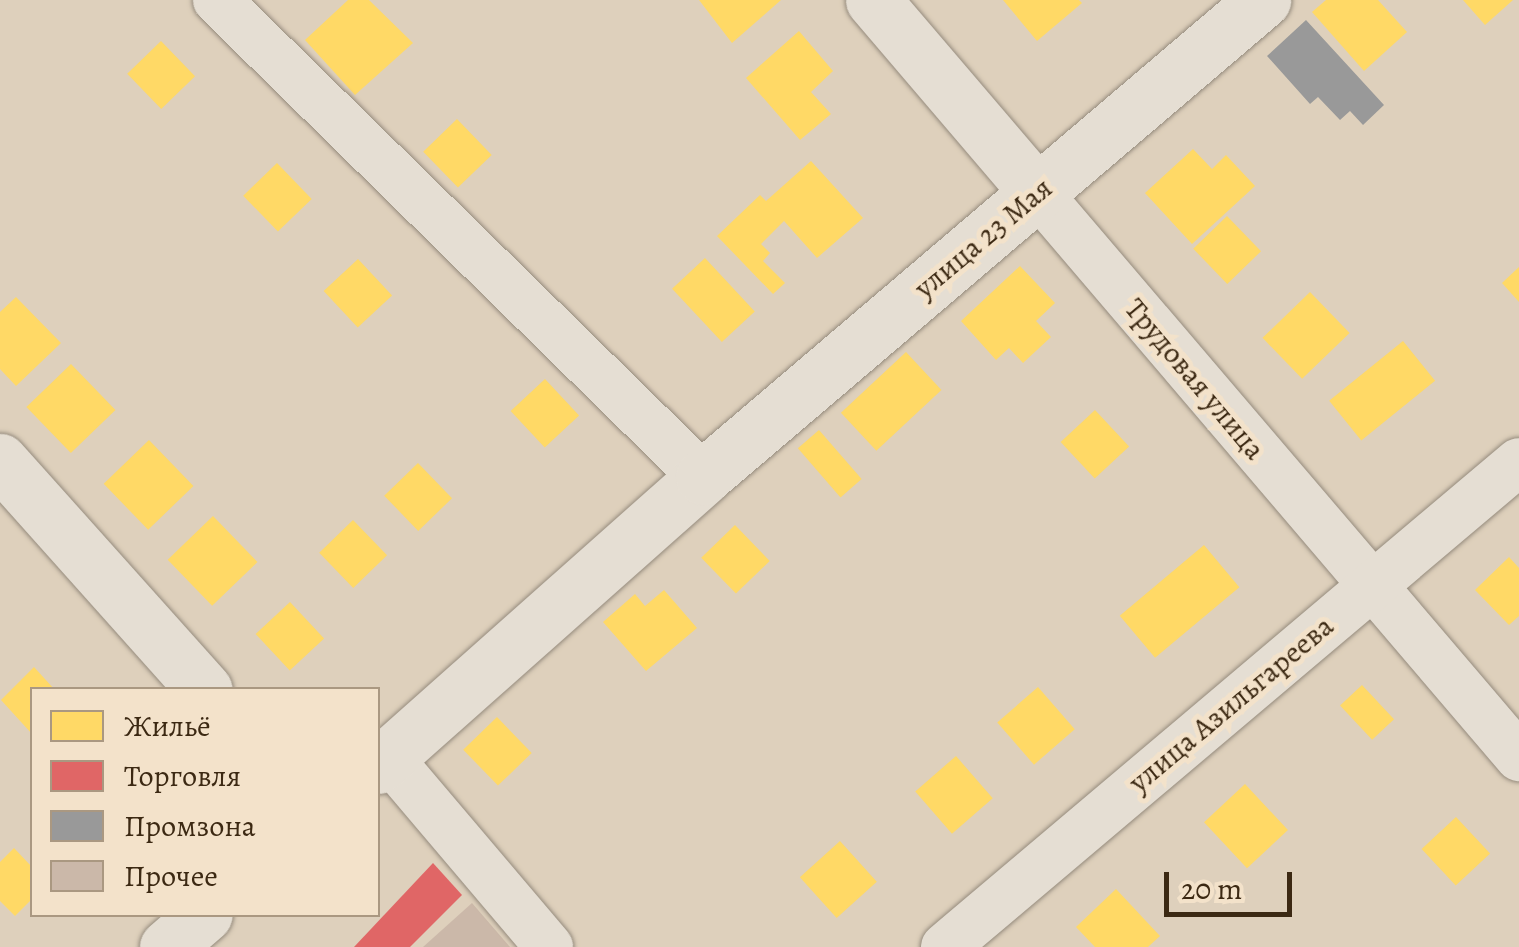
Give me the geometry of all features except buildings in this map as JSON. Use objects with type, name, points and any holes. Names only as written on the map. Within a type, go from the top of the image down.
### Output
[{"type":"main road","name":"Трудовая улица","points":[[873,0],[1037,192]]},
{"type":"main road","name":"улица 23 Мая","points":[[383,761],[703,477],[1263,0]]},
{"type":"main road","points":[[0,461],[203,687]]},
{"type":"main road","points":[[167,947],[202,917]]},
{"type":"street","points":[[217,0],[703,477]]},
{"type":"street","name":"Трудовая улица","points":[[1037,192],[1519,756]]},
{"type":"street","name":"улица Азильгареева","points":[[945,947],[1519,462]]},
{"type":"street","points":[[383,761],[549,947]]}]
